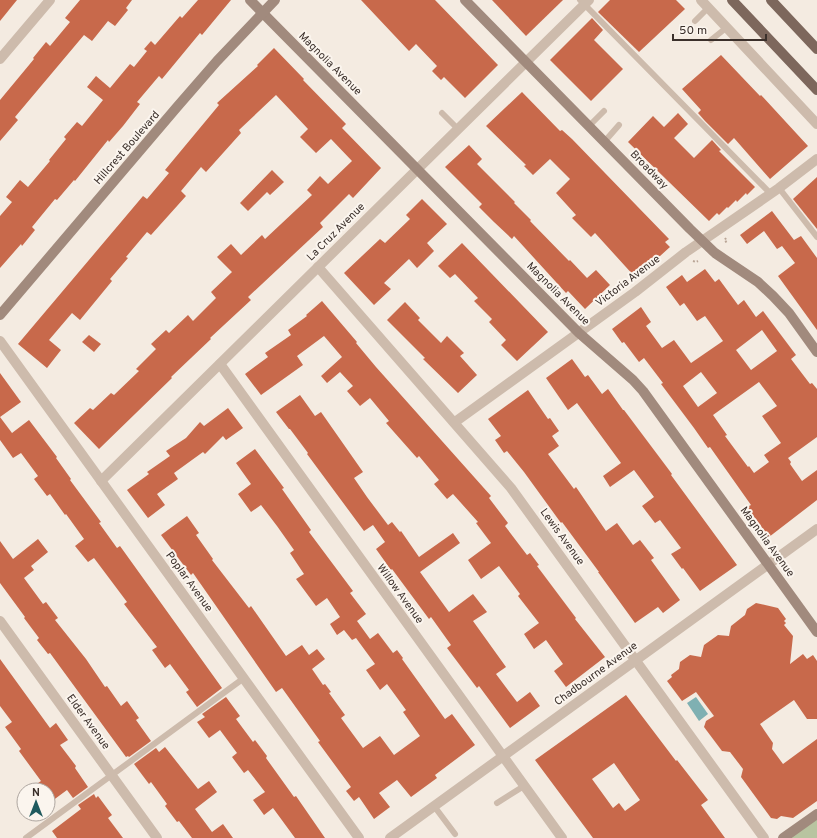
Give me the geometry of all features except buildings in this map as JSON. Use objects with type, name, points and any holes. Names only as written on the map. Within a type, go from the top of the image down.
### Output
[{"type":"main road","points":[[732,0],[817,90]]},
{"type":"main road","points":[[771,0],[817,49]]},
{"type":"street","points":[[0,59],[50,0]]},
{"type":"street","name":"Magnolia Avenue","points":[[250,0],[579,332],[633,380],[643,391],[817,632]]},
{"type":"street","name":"Hillcrest Boulevard","points":[[0,315],[177,108],[262,12],[275,0]]},
{"type":"street","name":"Broadway","points":[[465,0],[702,241],[716,253],[758,282],[773,296],[789,313],[817,352]]},
{"type":"street","points":[[701,0],[817,124]]},
{"type":"street","name":"La Cruz Avenue","points":[[101,481],[458,129],[584,1]]},
{"type":"street","name":"Victoria Avenue","points":[[454,422],[635,292],[702,241],[775,191],[817,159]]},
{"type":"street","name":"Lewis Avenue","points":[[318,267],[512,488],[764,838]]},
{"type":"street","name":"Poplar Avenue","points":[[0,341],[359,838]]},
{"type":"street","name":"Willow Avenue","points":[[220,364],[562,838]]},
{"type":"street","name":"Chadbourne Avenue","points":[[390,838],[817,529]]},
{"type":"street","name":"Elder Avenue","points":[[0,621],[157,838]]},
{"type":"street","points":[[784,838],[817,814]]},
{"type":"lane","points":[[584,1],[663,84],[775,191],[817,237]]},
{"type":"lane","points":[[695,21],[708,8]]},
{"type":"lane","points":[[711,40],[726,28]]},
{"type":"lane","points":[[589,126],[604,110]]},
{"type":"lane","points":[[442,113],[458,129]]},
{"type":"lane","points":[[605,141],[619,125]]},
{"type":"lane","points":[[26,838],[244,678]]},
{"type":"lane","points":[[497,803],[524,786]]},
{"type":"lane","points":[[434,806],[455,834]]},
{"type":"path","points":[[725,238],[727,241],[725,242]]},
{"type":"path","points":[[692,260],[696,262],[698,261]]},
{"type":"green space","points":[[817,814],[817,838],[784,838]]},
{"type":"water","points":[[696,697],[708,714],[699,721],[687,703]]}]
